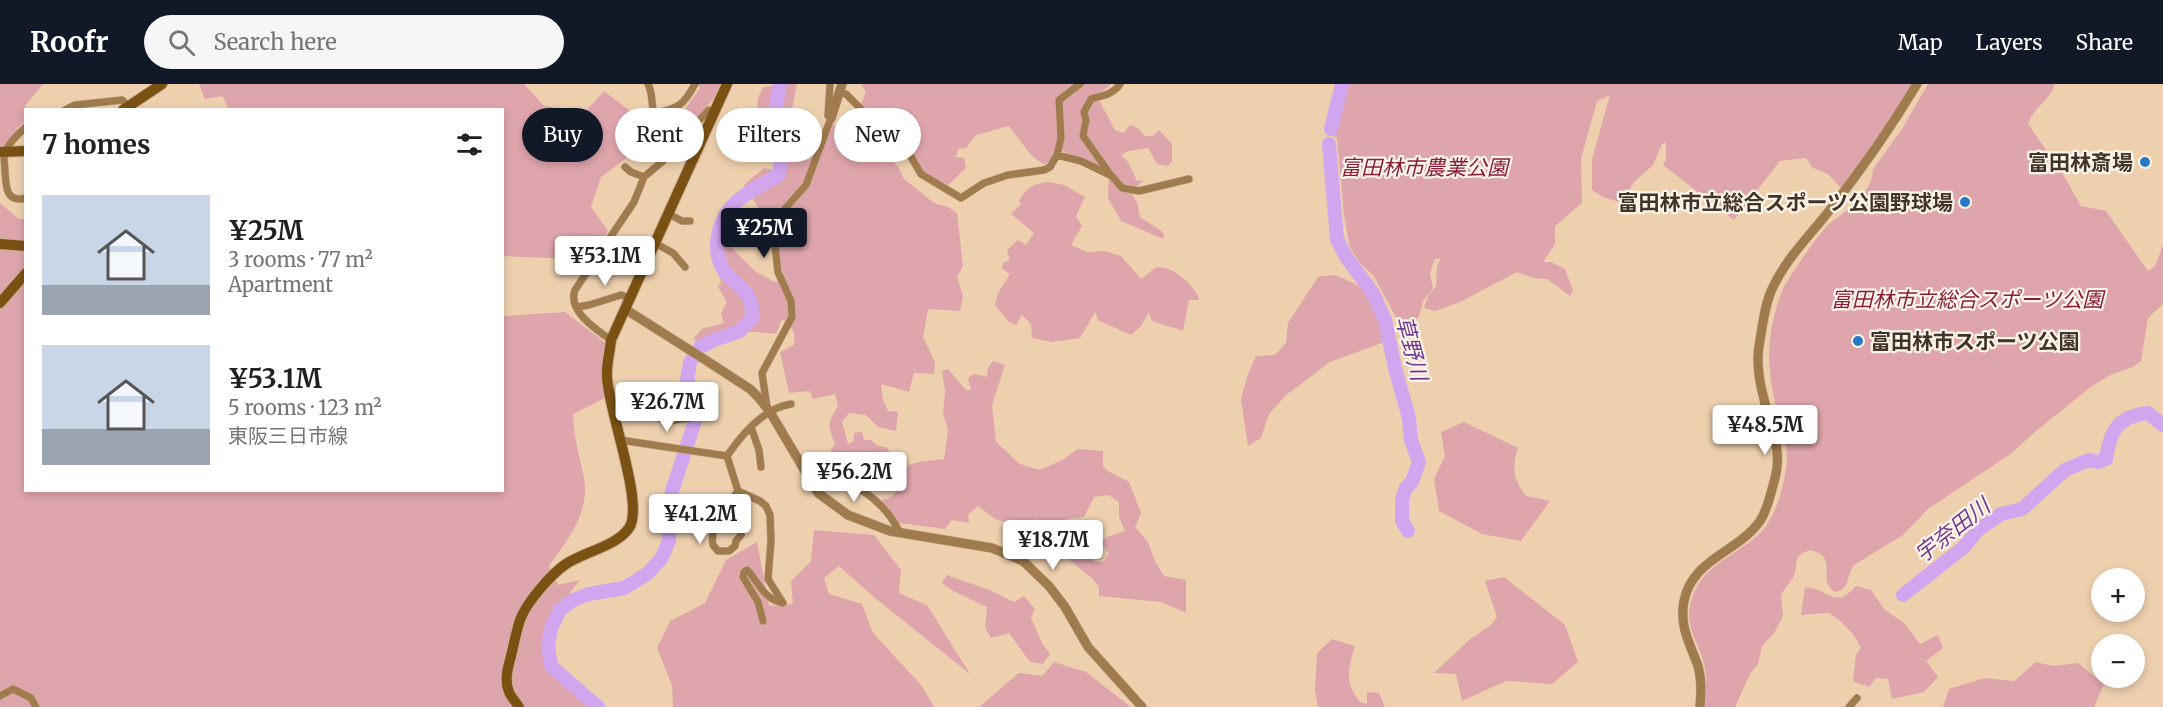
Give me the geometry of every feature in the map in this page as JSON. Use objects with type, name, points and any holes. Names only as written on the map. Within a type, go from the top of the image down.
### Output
[{"type":"main road","points":[[125,108],[162,84]]},
{"type":"main road","points":[[519,707],[508,691],[507,672],[520,620],[525,610],[558,570],[571,561],[616,540],[632,523],[633,492],[619,439],[607,376],[611,340],[727,84]]},
{"type":"main road","points":[[2,152],[24,151]]},
{"type":"main road","points":[[0,244],[24,246]]},
{"type":"main road","points":[[0,303],[24,275]]},
{"type":"street","points":[[648,84],[652,93],[651,104],[654,113],[670,111],[680,106],[687,99],[695,84]]},
{"type":"street","points":[[830,84],[828,116],[831,118]]},
{"type":"street","points":[[841,88],[873,121],[892,134],[906,148],[921,174],[961,198],[984,183],[1008,174],[1044,170],[1050,167],[1058,155],[1061,138],[1059,100],[1080,84]]},
{"type":"street","points":[[1120,84],[1110,93],[1091,99],[1084,112],[1086,120],[1083,135],[1112,177],[1122,188],[1139,191],[1189,179]]},
{"type":"street","points":[[1701,707],[1698,668],[1684,634],[1682,610],[1687,590],[1691,580],[1706,564],[1740,542],[1759,522],[1764,514],[1778,462],[1776,440],[1763,398],[1758,351],[1769,297],[1786,264],[1880,145],[1917,84]]},
{"type":"street","points":[[768,410],[762,373],[792,317],[791,301],[778,272],[776,229],[782,212],[806,186],[841,88]]},
{"type":"street","points":[[69,108],[75,105],[122,100],[125,108]]},
{"type":"street","points":[[611,340],[588,324],[577,307],[573,296],[575,290],[634,202],[644,177],[674,150],[709,110],[715,111]]},
{"type":"street","points":[[24,129],[2,152],[6,190],[14,199],[24,198]]},
{"type":"street","points":[[1058,155],[1081,161],[1112,177]]},
{"type":"street","points":[[625,167],[644,177]]},
{"type":"street","points":[[669,214],[682,221],[690,221]]},
{"type":"street","points":[[655,243],[673,254],[685,267]]},
{"type":"street","points":[[577,307],[621,295],[630,298]]},
{"type":"street","points":[[625,309],[750,390],[768,410],[818,493],[848,515],[876,527],[900,533],[992,548],[1023,561],[1049,585],[1065,607],[1088,647],[1142,707]]},
{"type":"street","points":[[727,456],[738,440],[768,410],[791,404]]},
{"type":"street","points":[[644,415],[656,408]]},
{"type":"street","points":[[614,414],[658,416],[666,421],[690,418]]},
{"type":"street","points":[[751,427],[759,450],[761,467]]},
{"type":"street","points":[[619,439],[727,456]]},
{"type":"street","points":[[727,456],[738,491],[760,501],[766,506],[770,515],[771,542],[768,579],[783,603],[779,603],[762,592],[747,570],[743,577],[758,602],[763,621]]},
{"type":"street","points":[[808,473],[828,475],[853,483],[890,513],[900,533]]},
{"type":"street","points":[[738,491],[713,530],[713,545],[718,551],[729,551],[741,535]]},
{"type":"street","points":[[0,696],[13,689],[31,698],[36,707]]},
{"type":"street","points":[[1849,707],[1857,698]]},
{"type":"green space","points":[[0,84],[43,84],[25,106],[26,108],[24,108],[24,122],[3,148],[0,148]]},
{"type":"green space","points":[[199,84],[524,84],[544,106],[558,108],[522,108],[522,162],[603,162],[603,108],[589,108],[604,91],[626,108],[615,108],[615,162],[621,162],[601,177],[591,207],[608,231],[590,260],[504,256],[504,108],[228,108],[222,96],[205,99]]},
{"type":"green space","points":[[698,84],[720,84],[716,96],[704,110],[686,108],[700,88]]},
{"type":"green space","points":[[773,84],[797,84],[792,108],[757,108],[758,98],[764,87],[773,86]]},
{"type":"green space","points":[[861,84],[1111,84],[1097,96],[1115,130],[1124,133],[1130,125],[1138,128],[1145,136],[1153,136],[1159,130],[1172,144],[1172,162],[1167,166],[1157,164],[1148,148],[1128,151],[1121,155],[1128,162],[1137,181],[1144,180],[1130,192],[1137,202],[1140,217],[1163,232],[1164,239],[1121,221],[1108,198],[1109,171],[1063,151],[1056,154],[1050,163],[1043,164],[1031,155],[1009,126],[976,135],[966,148],[958,149],[956,157],[964,158],[966,168],[948,185],[935,179],[927,174],[917,162],[921,162],[921,108],[865,108],[861,104],[866,92]]},
{"type":"green space","name":"富田林市農業公園","points":[[1344,84],[1913,84],[1900,107],[1842,189],[1828,174],[1813,168],[1806,158],[1780,161],[1734,220],[1663,165],[1666,159],[1666,142],[1662,144],[1653,165],[1634,182],[1623,200],[1619,202],[1603,197],[1592,190],[1592,159],[1610,95],[1597,101],[1581,159],[1582,203],[1555,226],[1555,244],[1543,262],[1551,262],[1565,269],[1573,290],[1570,296],[1547,279],[1534,278],[1517,272],[1460,302],[1435,311],[1424,308],[1429,294],[1436,287],[1437,266],[1441,258],[1434,260],[1430,274],[1433,288],[1423,301],[1419,317],[1402,329],[1374,276],[1360,263],[1350,248],[1344,215],[1337,138],[1333,136]]},
{"type":"green space","name":"富田林市立総合スポーツ公園","points":[[1928,84],[2055,84],[2028,124],[2061,171],[2081,206],[2106,211],[2148,271],[2155,266],[2163,245],[2163,304],[2148,318],[2141,361],[2092,386],[2012,453],[1928,509],[1903,535],[1854,565],[1840,591],[1835,592],[1829,587],[1826,563],[1819,553],[1810,550],[1800,555],[1795,574],[1781,595],[1783,616],[1774,633],[1762,646],[1758,664],[1750,674],[1735,707],[1705,707],[1705,669],[1692,632],[1689,619],[1690,605],[1701,580],[1719,563],[1751,541],[1766,526],[1778,503],[1785,477],[1786,446],[1776,407],[1769,362],[1770,335],[1782,291],[1796,267],[1824,229],[1851,207],[1868,187],[1873,169],[1902,129]]},
{"type":"green space","points":[[833,125],[834,162],[894,162],[903,178],[934,203],[948,207],[957,213],[963,266],[957,277],[963,296],[960,311],[928,309],[923,337],[935,362],[934,374],[914,373],[909,392],[881,384],[883,400],[888,411],[898,412],[896,431],[878,427],[866,415],[849,413],[842,422],[848,444],[854,441],[854,433],[862,432],[864,440],[871,440],[887,448],[892,456],[887,464],[861,457],[855,474],[846,476],[834,469],[829,454],[835,443],[830,424],[838,406],[835,394],[813,399],[810,391],[789,393],[780,352],[794,345],[795,337],[793,330],[782,319],[776,334],[730,330],[698,345],[694,338],[702,329],[724,323],[721,313],[727,302],[718,287],[721,282],[719,275],[731,282],[736,273],[725,264],[720,253],[725,241],[756,272],[775,282],[785,278],[779,244],[785,205],[771,211],[759,209],[744,185],[764,168],[773,170],[777,162],[822,162],[822,146]]},
{"type":"green space","points":[[1039,183],[1064,185],[1085,197],[1076,216],[1082,226],[1071,245],[1087,252],[1104,251],[1121,256],[1141,279],[1154,269],[1162,267],[1189,283],[1199,300],[1189,300],[1183,331],[1152,321],[1149,312],[1141,326],[1131,335],[1098,320],[1095,312],[1080,338],[1052,342],[1032,338],[1031,324],[1022,315],[1016,325],[1009,322],[995,305],[998,293],[1010,274],[1002,269],[1003,263],[1010,260],[1007,250],[1018,240],[1026,245],[1034,233],[1011,214],[1021,204],[1019,200],[1028,189]]},
{"type":"green space","points":[[0,203],[19,219],[24,219],[24,492],[504,492],[504,316],[565,312],[607,344],[605,398],[573,414],[585,490],[581,514],[549,566],[558,585],[580,580],[547,621],[544,652],[550,672],[584,699],[600,707],[0,707]]},
{"type":"green space","points":[[1335,275],[1360,286],[1374,298],[1383,315],[1390,340],[1330,362],[1285,396],[1269,414],[1261,438],[1248,446],[1241,399],[1256,356],[1275,355],[1286,343],[1288,323],[1318,277]]},
{"type":"green space","points":[[993,361],[1005,365],[992,405],[996,442],[1020,464],[1040,470],[1064,459],[1077,449],[1103,451],[1103,466],[1129,482],[1141,513],[1135,527],[1148,542],[1164,576],[1186,580],[1186,613],[1161,602],[1099,596],[1099,587],[1093,579],[1063,555],[1082,551],[1094,562],[1104,562],[1109,553],[1101,543],[1107,537],[1125,531],[1119,517],[1119,502],[1108,495],[1094,497],[1084,517],[1066,519],[1053,534],[1036,519],[1018,526],[995,519],[978,506],[968,515],[969,523],[952,520],[945,529],[898,523],[881,500],[894,495],[902,474],[913,463],[944,459],[948,430],[943,413],[945,391],[942,371],[948,369],[966,390],[971,390],[968,378],[974,374],[987,377],[988,368]]},
{"type":"green space","points":[[1464,422],[1518,448],[1514,468],[1516,479],[1522,490],[1526,496],[1550,501],[1521,541],[1482,534],[1439,511],[1434,479],[1445,456],[1441,432]]},
{"type":"green space","points":[[814,530],[874,535],[901,570],[899,593],[927,605],[970,674],[839,566],[824,578],[829,594],[862,604],[873,633],[922,686],[934,707],[673,707],[672,685],[657,648],[670,621],[705,603],[726,560],[757,542],[769,606],[793,604],[791,581],[811,561]]},
{"type":"green space","points":[[947,575],[992,591],[1014,602],[1024,596],[1035,609],[1031,618],[1043,645],[1050,654],[1043,664],[1030,662],[1009,633],[991,638],[985,628],[987,607],[953,591],[942,583]]},
{"type":"green space","points":[[1504,577],[1565,625],[1578,662],[1552,684],[1506,681],[1462,701],[1456,674],[1434,673],[1469,640],[1491,625],[1497,617],[1485,581]]},
{"type":"green space","points":[[1856,586],[1871,590],[1884,609],[1905,624],[1920,644],[1938,635],[1943,648],[1926,661],[1938,677],[1924,692],[1892,699],[1888,679],[1876,678],[1869,687],[1853,681],[1856,655],[1861,648],[1851,633],[1829,613],[1801,615],[1805,587],[1837,598],[1843,597]]},
{"type":"green space","points":[[1332,639],[1355,646],[1349,675],[1351,688],[1360,702],[1367,704],[1367,692],[1379,693],[1385,707],[1318,707],[1315,690],[1317,653]]},
{"type":"green space","points":[[1054,662],[1086,672],[1131,707],[979,707],[1019,673],[1042,676]]},
{"type":"green space","points":[[2036,662],[2053,666],[2078,663],[2091,674],[2091,688],[2102,688],[2094,707],[1943,707],[1949,689],[1985,678],[2014,681]]},
{"type":"waterway","points":[[598,707],[551,666],[548,646],[551,628],[560,610],[573,600],[589,594],[624,588],[647,574],[661,559],[669,541],[672,491],[700,406],[687,380],[690,363],[699,348],[740,331],[752,318],[748,295],[725,272],[721,264],[717,248],[719,230],[726,214],[736,202],[778,175],[783,156],[783,140],[774,115],[780,84]]},
{"type":"waterway","name":"草野川","points":[[1331,129],[1342,84]]},
{"type":"waterway","name":"草野川","points":[[1329,144],[1337,239],[1346,257],[1373,293],[1385,320],[1409,418],[1411,440],[1419,462],[1412,482],[1406,488],[1402,499],[1402,521],[1408,531]]},
{"type":"waterway","name":"宇奈田川","points":[[1903,595],[1964,547],[1978,530],[2001,514],[2022,509],[2065,470],[2089,460],[2098,462],[2106,459],[2113,433],[2123,421],[2148,413],[2163,425]]},
{"type":"place","name":"富田林斎場","points":[[2145,162]]},
{"type":"place","name":"富田林市立総合スポーツ公園野球場","points":[[1965,202]]},
{"type":"place","name":"富田林市スポーツ公園","points":[[1858,341]]}]
